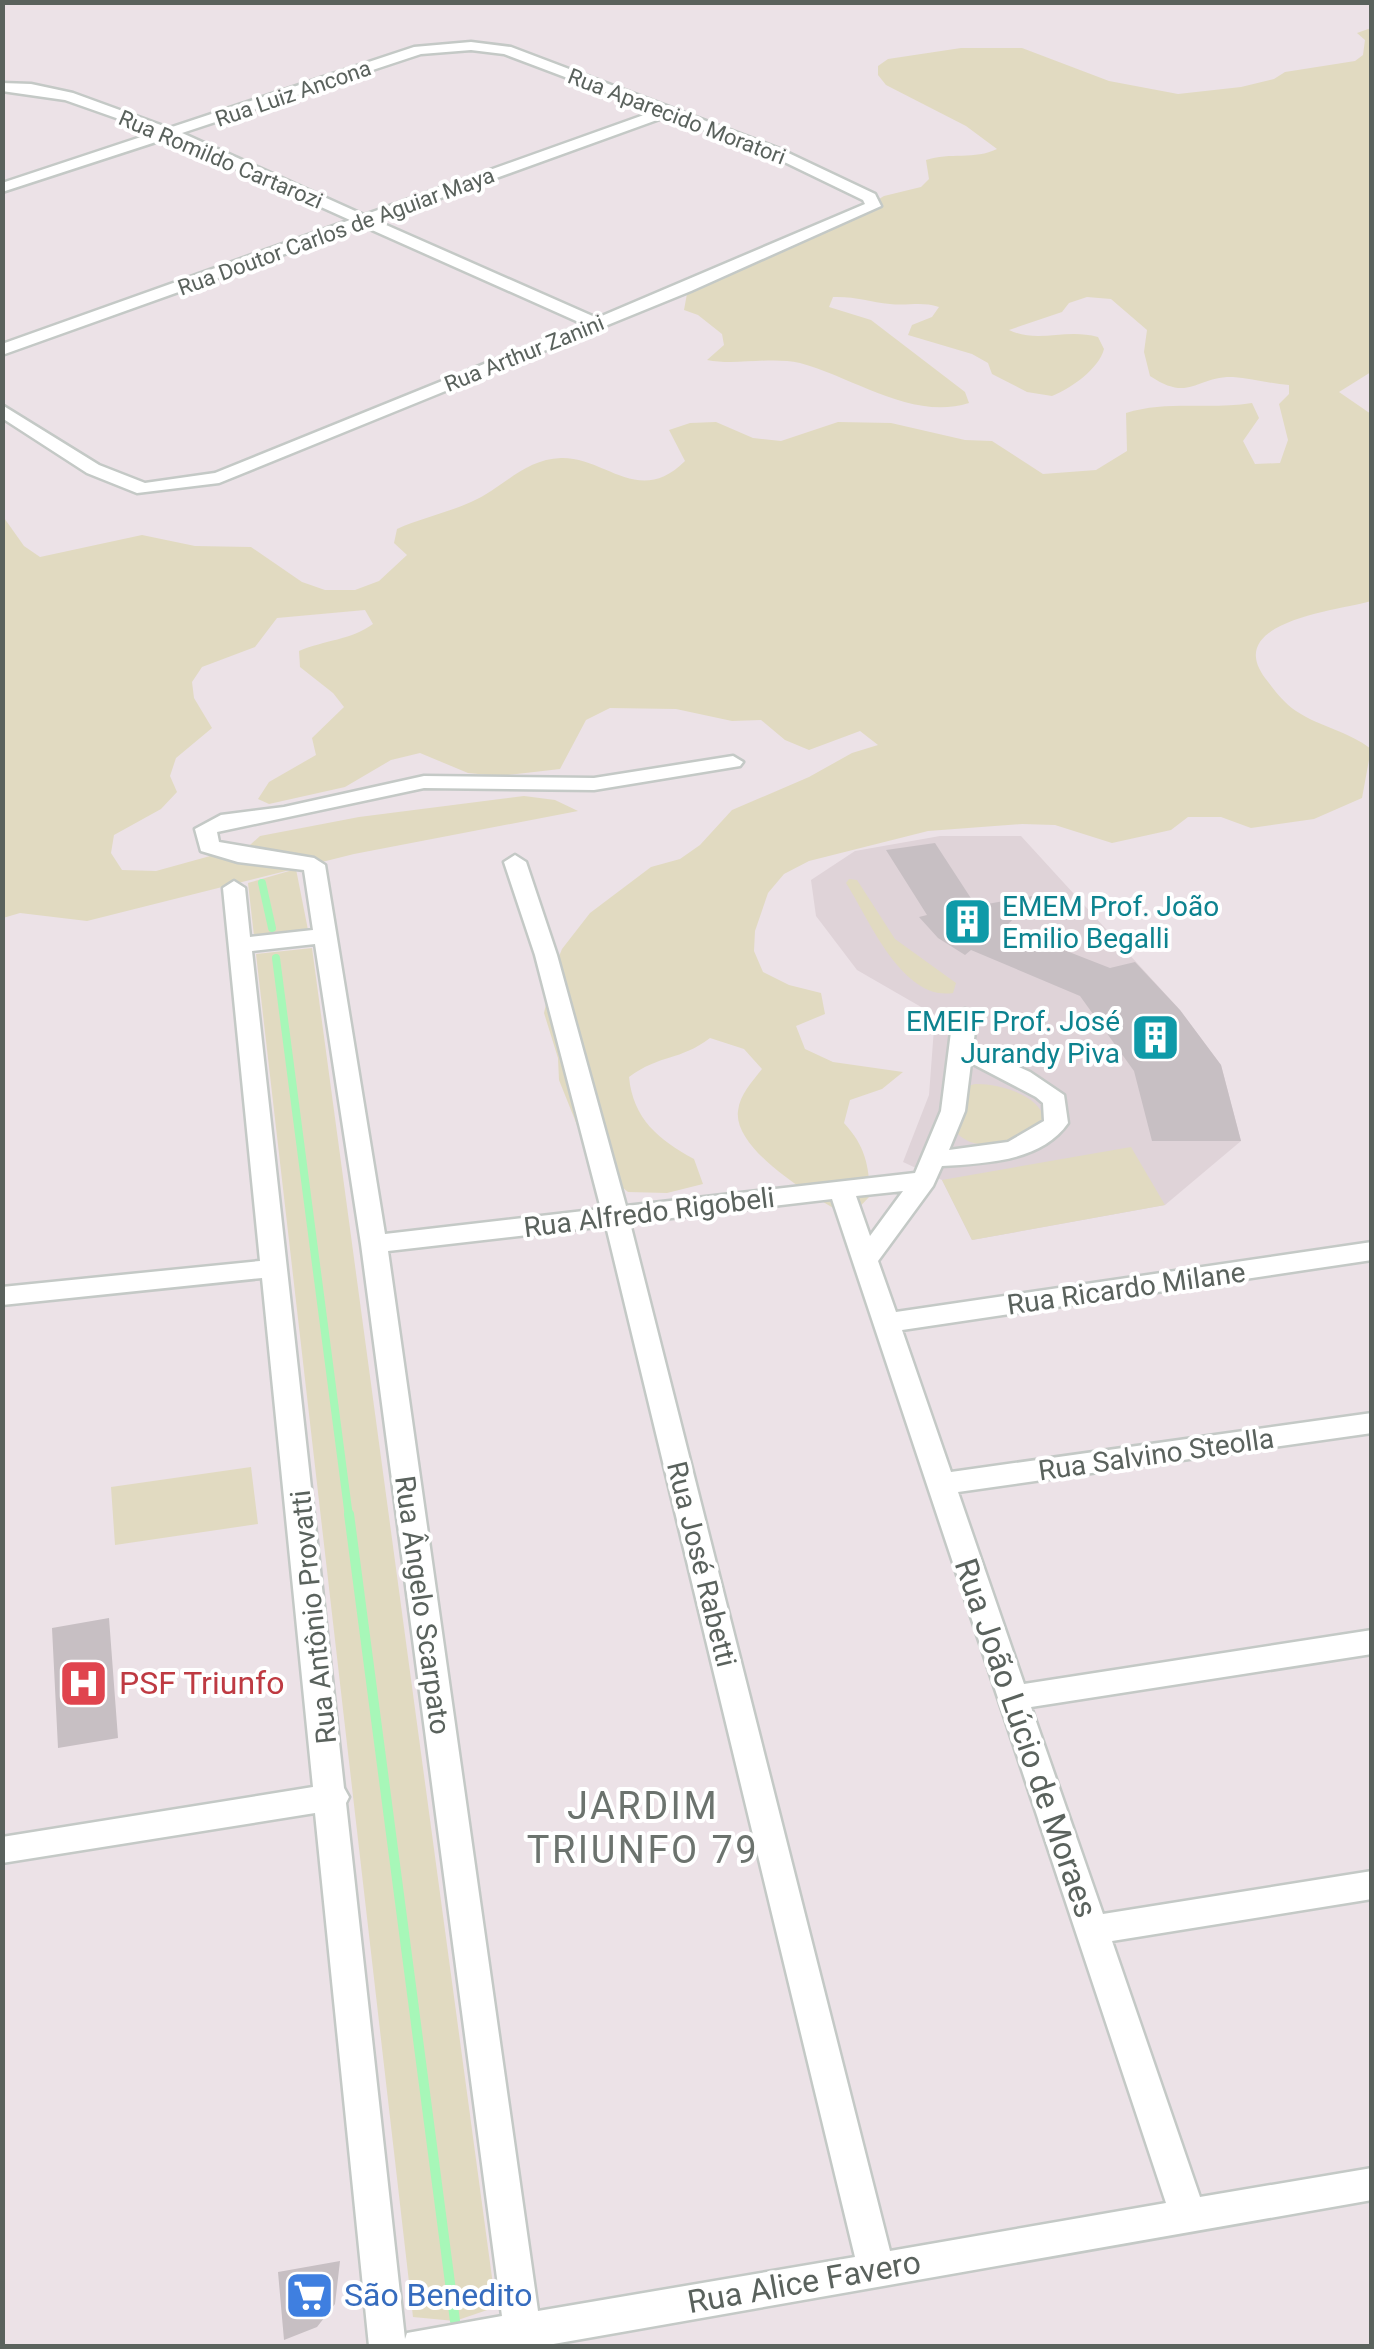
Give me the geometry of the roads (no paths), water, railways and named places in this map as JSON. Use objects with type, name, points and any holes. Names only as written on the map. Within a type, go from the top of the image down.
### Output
[{"type":"street","name":"Rua Aparecido Moratori","points":[[472,46],[506,50],[669,110],[774,152],[870,197],[874,206]]},
{"type":"street","name":"Rua Luiz Ancona","points":[[2,188],[420,50],[472,46]]},
{"type":"street","name":"Rua Romildo Cartarozi","points":[[5,86],[28,85],[53,92],[172,135],[595,323]]},
{"type":"street","name":"Rua Doutor Carlos de Aguiar Maya","points":[[2,350],[669,110]]},
{"type":"street","name":"Rua Arthur Zanini","points":[[2,410],[92,469],[142,489],[219,478],[685,288],[874,206]]},
{"type":"street","name":"Rua Ângelo Scarpato","points":[[522,2339],[374,1244],[314,865],[238,856],[209,846],[206,829],[221,821],[284,813],[424,782],[594,784],[667,776],[732,762]]},
{"type":"street","name":"Rua José Rabetti","points":[[515,862],[546,955],[616,1216],[876,2268]]},
{"type":"street","name":"Rua Antônio Provatti","points":[[234,888],[333,1798],[387,2346]]},
{"type":"street","points":[[240,945],[325,936]]},
{"type":"street","points":[[866,1261],[928,1169],[953,1111],[965,1016]]},
{"type":"street","name":"Rua Alfredo Rigobeli","points":[[374,1244],[841,1190],[1021,1148],[1043,1138],[1056,1122],[1054,1100],[1012,1071],[960,1050]]},
{"type":"street","name":"Rua João Lúcio de Moraes","points":[[841,1190],[1188,2215]]},
{"type":"street","name":"Rua Ricardo Milane","points":[[886,1324],[1368,1252]]},
{"type":"street","points":[[2,1296],[275,1268]]},
{"type":"street","name":"Rua Salvino Steolla","points":[[940,1484],[1372,1423]]},
{"type":"street","points":[[1012,1698],[1372,1642]]},
{"type":"street","points":[[2,1850],[333,1798]]},
{"type":"street","points":[[1092,1930],[1372,1885]]},
{"type":"street","name":"Rua Alice Favero","points":[[420,2346],[522,2339],[876,2268],[1372,2184]]},
{"type":"waterway","points":[[262,883],[272,928]]},
{"type":"waterway","points":[[276,958],[349,1517]]},
{"type":"waterway","points":[[349,1514],[455,2321]]},
{"type":"place","name":"EMEM Prof. João Emilio Begalli","points":[[967,922]]},
{"type":"place","name":"EMEIF Prof. José Jurandy Piva","points":[[1155,1037]]},
{"type":"place","name":"PSF Triunfo","points":[[84,1683]]},
{"type":"place","name":"São Benedito","points":[[309,2295]]},
{"type":"district","name":"JARDIM TRIUNFO 79","points":[[643,1828]]}]
